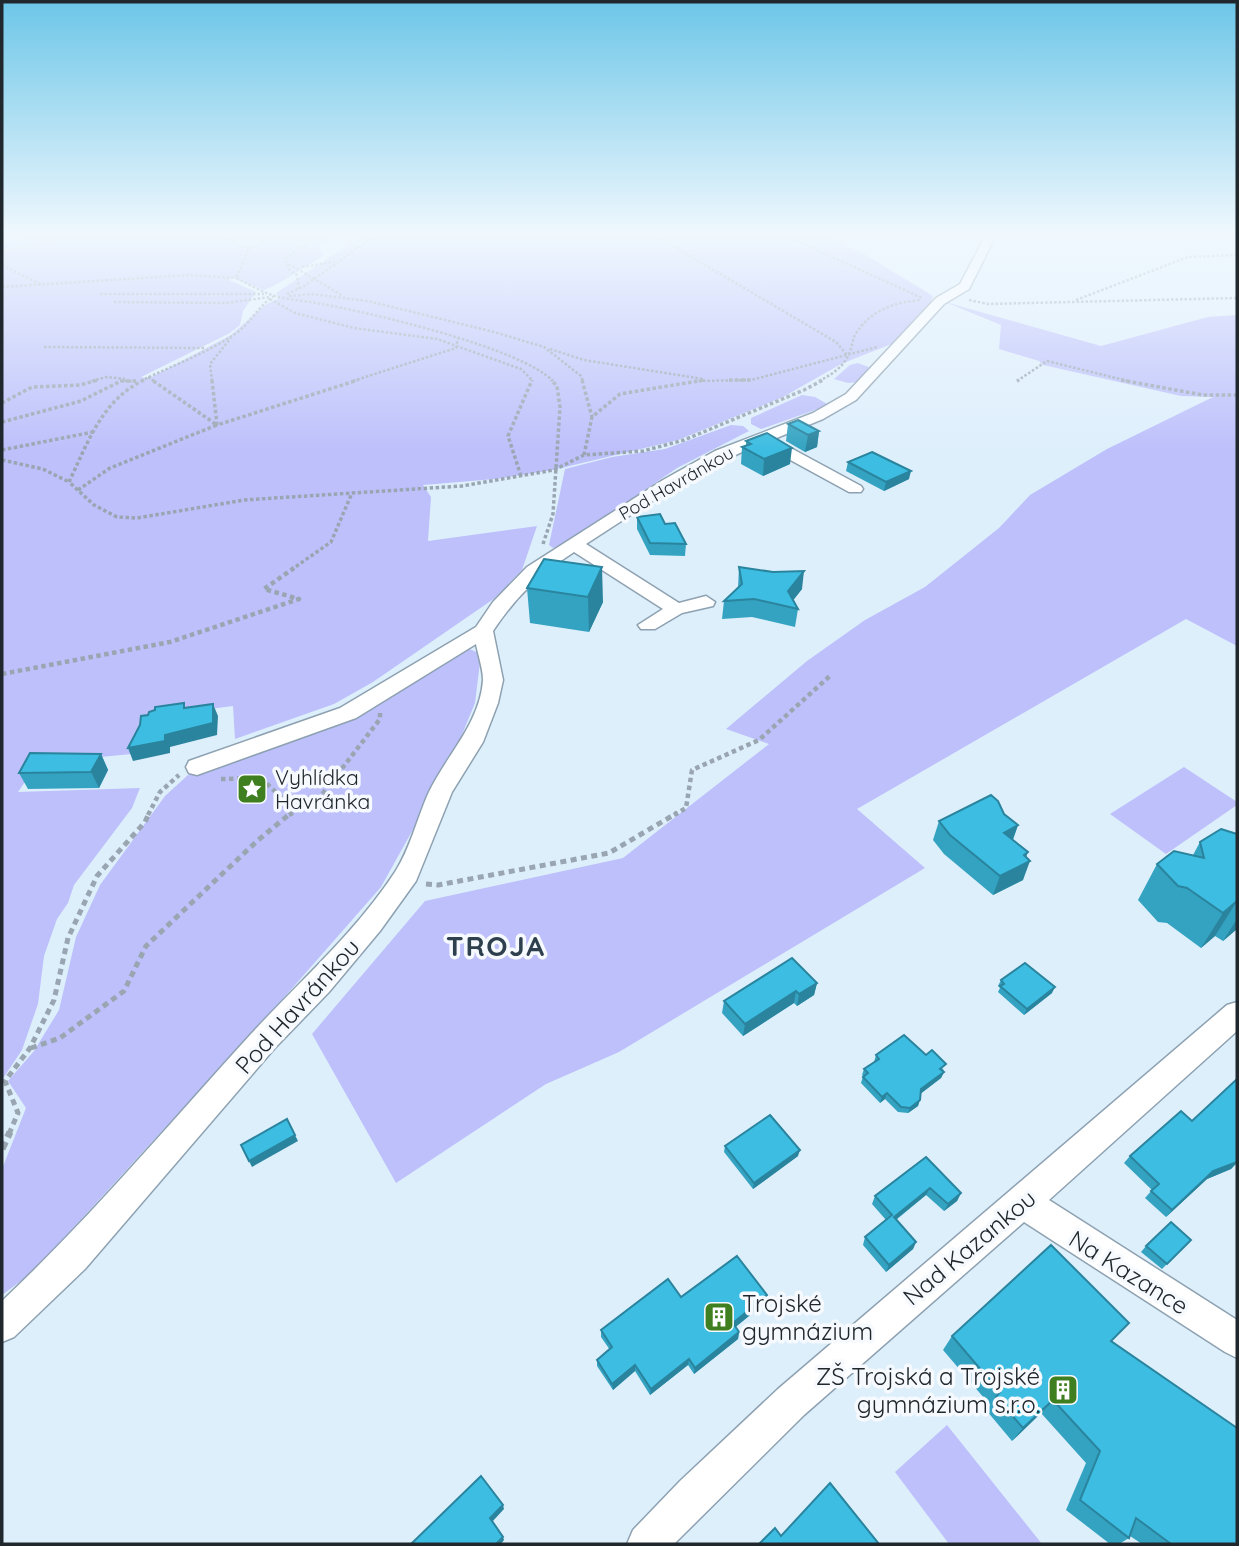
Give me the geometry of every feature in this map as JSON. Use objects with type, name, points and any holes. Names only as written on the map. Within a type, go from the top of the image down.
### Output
[{"type":"street","name":"Pod Havránkou","points":[[197,767],[348,713],[483,631],[500,606],[533,571],[669,484],[721,454],[818,416],[851,397],[937,307]]},
{"type":"street","points":[[761,437],[855,489]]},
{"type":"street","points":[[575,545],[676,609]]},
{"type":"street","points":[[648,625],[676,609],[706,602]]},
{"type":"street","name":"Pod Havránkou","points":[[2,1325],[73,1257],[264,1040],[354,944],[401,882],[441,791],[472,742],[487,703],[493,680],[483,631]]},
{"type":"street","name":"Nad Kazankou","points":[[647,1544],[696,1490],[844,1353],[1237,1014]]},
{"type":"street","name":"Na Kazance","points":[[1022,1202],[1237,1340]]},
{"type":"path","points":[[216,425],[210,364],[234,335],[252,320],[260,307]]},
{"type":"path","points":[[285,307],[295,313],[354,328],[437,339],[456,348],[486,355],[522,369],[533,381],[508,436],[521,476]]},
{"type":"path","points":[[332,307],[458,338],[533,365],[551,378],[557,386],[560,407],[553,514],[533,571]]},
{"type":"path","points":[[386,307],[494,332],[584,360],[707,379],[751,380],[848,356]]},
{"type":"path","points":[[777,307],[836,342],[848,356]]},
{"type":"path","points":[[2,460],[43,469],[69,482],[94,505],[117,517],[137,518],[244,500],[462,486],[521,476],[554,470],[584,455],[643,451],[684,440],[770,407],[834,373],[848,356],[855,335],[873,314],[888,307]]},
{"type":"path","points":[[69,482],[107,409],[125,389],[234,335]]},
{"type":"path","points":[[456,348],[458,338]]},
{"type":"path","points":[[44,347],[208,348]]},
{"type":"path","points":[[544,347],[581,376],[587,392],[592,417],[584,455]]},
{"type":"path","points":[[78,490],[110,468],[216,425],[456,348]]},
{"type":"path","points":[[1017,381],[1047,361],[1127,381],[1203,395],[1237,395]]},
{"type":"path","points":[[2,403],[32,387],[80,385],[106,377],[139,381]]},
{"type":"path","points":[[148,377],[216,425]]},
{"type":"path","points":[[592,417],[620,394],[707,379]]},
{"type":"path","points":[[2,422],[80,401],[121,381],[139,381]]},
{"type":"path","points":[[2,450],[94,432]]},
{"type":"path","points":[[2,674],[170,642],[299,599],[264,589],[331,542],[352,494]]},
{"type":"path","points":[[401,882],[438,885],[609,853],[687,808],[692,770],[759,740],[831,675]]},
{"type":"path","points":[[30,1048],[60,1038],[124,992],[146,946],[257,841],[295,810],[320,797],[380,719],[383,693]]},
{"type":"path","points":[[2,1149],[18,1113],[5,1081],[30,1048],[54,1000],[68,938],[97,876],[145,822],[160,792],[174,778],[197,767],[215,779],[261,778],[284,800],[320,797]]},
{"type":"shaded area","points":[[2,307],[246,307],[240,325],[230,333],[141,377],[148,379],[231,335],[263,307],[931,307],[899,341],[841,364],[783,397],[678,440],[553,470],[495,479],[423,485],[431,497],[428,541],[537,526],[522,570],[495,598],[373,682],[334,704],[235,739],[233,706],[146,717],[132,754],[38,763],[18,792],[140,788],[132,808],[74,885],[68,903],[57,919],[44,956],[38,1004],[22,1050],[2,1080]]},
{"type":"shaded area","points":[[958,307],[1101,346],[1208,317],[1237,315],[1237,646],[1186,619],[857,809],[925,868],[619,1052],[546,1084],[396,1183],[312,1034],[425,901],[623,858],[769,744],[726,729],[807,661],[865,620],[925,587],[999,528],[1030,495],[1107,449],[1213,397],[1181,396],[1043,365],[1039,361],[999,349],[1001,325]]},
{"type":"shaded area","points":[[858,363],[871,368],[860,382],[848,383],[834,379],[850,365]]},
{"type":"shaded area","points":[[802,395],[815,397],[829,405],[761,429],[751,424],[751,418]]},
{"type":"shaded area","points":[[731,425],[743,426],[749,431],[677,468],[567,543],[553,548],[549,545],[565,469],[612,457],[665,449]]},
{"type":"shaded area","points":[[467,648],[481,654],[475,703],[451,761],[381,887],[281,1001],[33,1272],[2,1295],[2,1169],[26,1108],[8,1081],[34,1051],[59,1010],[76,937],[100,885],[165,796],[188,775],[253,752]]},
{"type":"shaded area","points":[[1184,767],[1237,802],[1237,805],[1166,854],[1110,814]]},
{"type":"shaded area","points":[[947,1425],[1042,1544],[949,1544],[895,1472]]},
{"type":"building","points":[[798,420],[819,431],[808,435],[788,424]]},
{"type":"building","points":[[767,433],[792,448],[764,459],[742,447],[751,444],[746,441]]},
{"type":"building","points":[[872,452],[911,471],[886,482],[848,462]]},
{"type":"building","points":[[660,514],[665,524],[675,523],[686,544],[650,543],[637,517]]},
{"type":"building","points":[[544,559],[602,567],[588,597],[527,588]]},
{"type":"building","points":[[739,567],[773,572],[804,571],[788,591],[798,609],[754,599],[724,601],[742,584]]},
{"type":"building","points":[[184,703],[184,708],[213,704],[213,723],[165,735],[165,741],[128,748],[140,725],[141,716],[148,715],[155,707]]},
{"type":"building","points":[[30,753],[101,754],[91,772],[19,773]]},
{"type":"building","points":[[991,795],[998,801],[1004,814],[1018,825],[1004,833],[1028,852],[1024,855],[1030,861],[1000,876],[950,835],[939,821]]},
{"type":"building","points":[[1221,829],[1237,834],[1237,901],[1223,913],[1187,888],[1178,886],[1157,864],[1174,851],[1204,858],[1200,842]]},
{"type":"building","points":[[792,958],[817,983],[799,994],[796,991],[745,1024],[724,1001]]},
{"type":"building","points":[[1025,963],[1055,987],[1027,1009],[1000,986],[1004,984],[1001,980]]},
{"type":"building","points":[[904,1035],[926,1055],[932,1050],[946,1064],[940,1069],[944,1072],[921,1089],[920,1100],[910,1108],[901,1107],[887,1093],[882,1097],[863,1077],[868,1073],[864,1069],[879,1059],[876,1055]]},
{"type":"building","points":[[1237,1079],[1237,1162],[1213,1171],[1172,1210],[1151,1191],[1159,1184],[1130,1156],[1181,1111],[1192,1121]]},
{"type":"building","points":[[770,1115],[800,1150],[754,1183],[725,1146]]},
{"type":"building","points":[[287,1119],[295,1135],[249,1161],[241,1145]]},
{"type":"building","points":[[926,1157],[961,1193],[948,1204],[930,1188],[894,1217],[916,1242],[889,1265],[865,1237],[892,1215],[875,1196]]},
{"type":"building","points":[[1171,1222],[1191,1240],[1167,1264],[1146,1246]]},
{"type":"building","name":"ZŠ Trojská a Trojské gymnázium s.r.o.","points":[[1051,1245],[1129,1323],[1111,1341],[1237,1428],[1237,1544],[1171,1544],[1136,1518],[1129,1538],[1080,1500],[1100,1451],[1053,1400],[1023,1428],[996,1397],[1000,1392],[952,1336]]},
{"type":"building","points":[[737,1256],[767,1295],[733,1323],[739,1332],[695,1368],[689,1359],[651,1389],[635,1365],[612,1384],[597,1360],[612,1347],[601,1330],[668,1279],[681,1297]]},
{"type":"building","points":[[481,1476],[503,1505],[490,1518],[503,1537],[496,1544],[411,1544]]},
{"type":"building","points":[[830,1483],[879,1544],[759,1544],[775,1528],[781,1536]]},
{"type":"place","name":"Vyhlídka Havránka","points":[[252,789]]},
{"type":"place","name":"Trojské gymnázium","points":[[719,1317]]},
{"type":"place","name":"ZŠ Trojská a Trojské gymnázium s.r.o.","points":[[1063,1390]]},
{"type":"district","name":"TROJA","points":[[496,945]]}]
